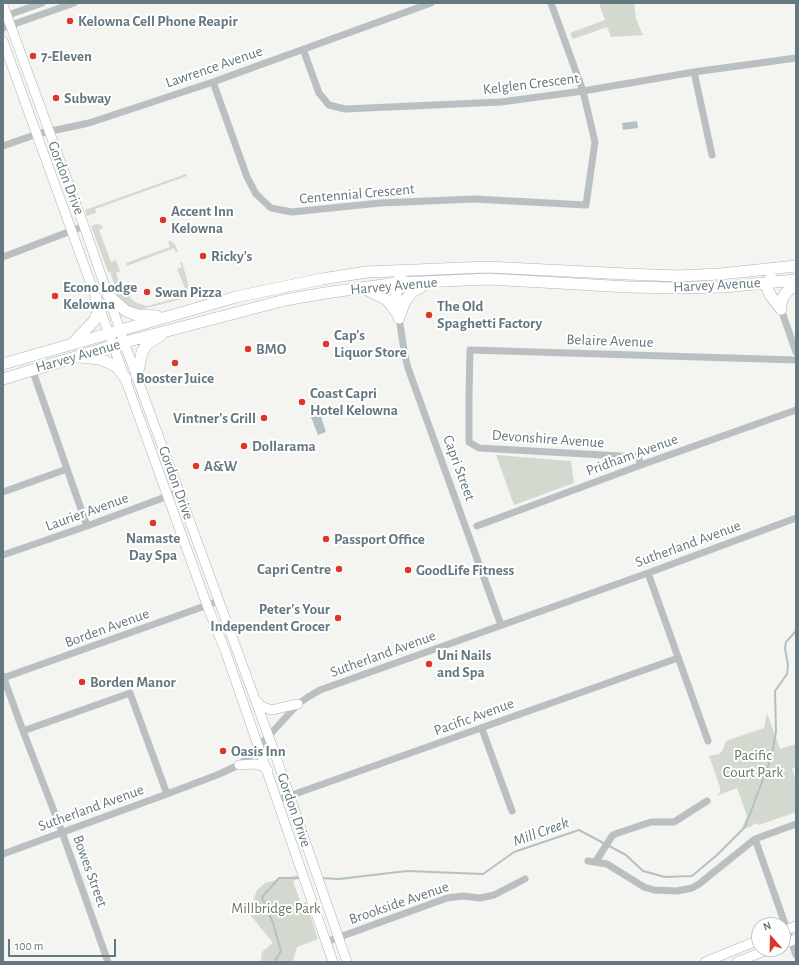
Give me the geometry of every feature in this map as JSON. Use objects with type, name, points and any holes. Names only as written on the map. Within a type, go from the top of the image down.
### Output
[{"type":"highway","name":"Harvey Avenue","points":[[3,364],[236,297],[322,279],[367,272],[411,269],[494,267],[677,276],[720,274],[796,266]]},
{"type":"highway","points":[[779,268],[767,283],[767,288],[781,309]]},
{"type":"highway","points":[[399,318],[396,298],[397,283],[401,276],[411,269]]},
{"type":"highway","name":"Harvey Avenue","points":[[3,379],[114,345],[285,300],[397,283],[489,279],[654,288],[724,287],[796,280]]},
{"type":"highway","points":[[399,318],[405,301],[412,292],[430,282]]},
{"type":"highway","points":[[781,309],[783,297],[786,292],[796,284]]},
{"type":"highway","points":[[363,288],[386,299],[399,318]]},
{"type":"highway","points":[[108,295],[126,311],[137,315],[166,317]]},
{"type":"highway","points":[[72,343],[94,321],[98,312],[96,298]]},
{"type":"highway","points":[[137,376],[142,352],[147,344],[168,330]]},
{"type":"highway","points":[[75,356],[109,362],[118,368],[126,379]]},
{"type":"main road","name":"Gordon Drive","points":[[3,4],[7,27],[84,226],[108,295],[115,331],[114,345],[268,771],[333,962]]},
{"type":"main road","name":"Gordon Drive","points":[[3,41],[96,298],[115,331],[125,342],[254,695],[347,962]]},
{"type":"main road","points":[[254,695],[261,706],[271,710],[298,704]]},
{"type":"main road","points":[[239,765],[255,764],[264,767],[268,771]]},
{"type":"main road","points":[[705,962],[751,943]]},
{"type":"main road","points":[[736,962],[751,956]]},
{"type":"street","points":[[5,16],[42,3]]},
{"type":"street","points":[[7,27],[74,3]]},
{"type":"street","name":"Lawrence Avenue","points":[[3,146],[37,134],[89,123],[213,82],[431,3]]},
{"type":"street","points":[[551,3],[583,91]]},
{"type":"street","name":"Kelglen Crescent","points":[[303,49],[319,93],[329,105],[345,110],[501,102],[583,91],[694,72],[796,58]]},
{"type":"street","points":[[694,72],[712,155]]},
{"type":"street","name":"Centennial Crescent","points":[[213,82],[247,177],[256,194],[271,208],[292,212],[380,203],[474,199],[586,204],[595,142],[583,91]]},
{"type":"street","points":[[3,257],[84,226]]},
{"type":"street","points":[[781,309],[796,352]]},
{"type":"street","name":"Capri Street","points":[[399,318],[408,368],[501,625]]},
{"type":"street","name":"Belaire Avenue","points":[[469,398],[470,350],[796,360]]},
{"type":"street","points":[[32,369],[87,526]]},
{"type":"street","name":"Devonshire Avenue","points":[[469,398],[469,442],[479,448],[638,457],[641,465]]},
{"type":"street","name":"Pridham Avenue","points":[[477,526],[641,465],[796,410]]},
{"type":"street","points":[[3,492],[67,469]]},
{"type":"street","name":"Laurier Avenue","points":[[3,555],[179,492]]},
{"type":"street","name":"Sutherland Avenue","points":[[3,854],[218,775],[239,765],[298,704],[320,690],[648,573],[796,518]]},
{"type":"street","points":[[648,573],[708,741]]},
{"type":"street","name":"Borden Avenue","points":[[3,678],[219,601]]},
{"type":"street","name":"Pacific Avenue","points":[[278,800],[482,729],[678,658]]},
{"type":"street","name":"Bowes Street","points":[[3,678],[22,731],[62,832],[108,962]]},
{"type":"street","points":[[22,731],[130,693],[167,794]]},
{"type":"street","points":[[482,729],[512,811]]},
{"type":"street","points":[[596,861],[612,836],[615,834],[651,822],[674,822],[707,801]]},
{"type":"street","points":[[588,861],[596,861],[607,864],[644,887],[659,891],[677,891],[692,888],[699,884],[755,840],[796,824]]},
{"type":"street","points":[[755,840],[781,917]]},
{"type":"street","name":"Brookside Avenue","points":[[326,942],[447,898],[463,896],[480,898],[494,895],[525,878]]},
{"type":"street","points":[[791,943],[796,955]]},
{"type":"green space","points":[[599,3],[634,3],[636,19],[643,35],[611,37],[607,27],[573,39],[570,33],[605,20]]},
{"type":"green space","points":[[186,174],[187,176],[95,209],[96,213],[87,216],[85,210]]},
{"type":"green space","points":[[96,224],[103,227],[99,230],[111,262],[116,260],[120,271],[116,273],[121,288],[126,288],[132,300],[147,306],[183,295],[185,288],[177,269],[182,267],[180,263],[182,262],[188,283],[186,298],[142,309],[128,307],[119,299],[116,293],[117,291],[110,272],[108,272],[91,226]]},
{"type":"green space","points":[[168,241],[175,244],[178,252],[176,252],[174,248],[127,266],[126,263],[170,247]]},
{"type":"green space","points":[[496,455],[571,461],[574,483],[514,505]]},
{"type":"green space","name":"Pacific Court Park","points":[[767,713],[780,749],[796,744],[796,767],[792,769],[796,780],[796,812],[759,825],[754,823],[752,826],[741,830],[747,816],[737,788],[716,796],[720,792],[720,787],[709,756],[719,754],[726,741],[764,728]]},
{"type":"green space","name":"Millbridge Park","points":[[297,875],[298,879],[293,881],[301,904],[306,902],[318,939],[297,947],[293,961],[258,962],[261,961],[262,952],[273,943],[251,916],[250,909],[257,890],[265,883]]},
{"type":"shaded area","points":[[637,121],[638,128],[623,130],[622,123]]},
{"type":"shaded area","points":[[320,414],[326,432],[318,435],[311,417]]},
{"type":"waterway","name":"Mill Creek","points":[[321,878],[339,879],[407,871],[483,874],[514,852],[579,830],[626,855],[643,871],[665,877],[692,876],[717,855],[745,827],[772,755],[776,731],[775,691],[787,674],[788,665],[785,648],[786,642],[796,631]]},
{"type":"waterway","name":"Mill Creek","points":[[274,962],[281,951],[273,923],[262,897],[279,878],[301,878]]},
{"type":"place","name":"Kelowna Cell Phone Reapir","points":[[70,21]]},
{"type":"place","name":"7-Eleven","points":[[33,56]]},
{"type":"place","name":"Subway","points":[[56,98]]},
{"type":"place","name":"Accent Inn Kelowna","points":[[163,220]]},
{"type":"place","name":"Ricky's","points":[[203,256]]},
{"type":"place","name":"Swan Pizza","points":[[147,292]]},
{"type":"place","name":"Econo Lodge Kelowna","points":[[55,296]]},
{"type":"place","name":"The Old Spaghetti Factory","points":[[429,315]]},
{"type":"place","name":"Cap's Liquor Store","points":[[326,344]]},
{"type":"place","name":"BMO","points":[[248,349]]},
{"type":"place","name":"Booster Juice","points":[[175,363]]},
{"type":"place","name":"Coast Capri Hotel Kelowna","points":[[302,402]]},
{"type":"place","name":"Vintner's Grill","points":[[264,418]]},
{"type":"place","name":"Dollarama","points":[[244,446]]},
{"type":"place","name":"A&W","points":[[196,466]]},
{"type":"place","name":"Namaste Day Spa","points":[[153,523]]},
{"type":"place","name":"Passport Office","points":[[326,539]]},
{"type":"place","name":"Capri Centre","points":[[339,569]]},
{"type":"place","name":"GoodLife Fitness","points":[[408,570]]},
{"type":"place","name":"Peter's Your Independent Grocer","points":[[338,618]]},
{"type":"place","name":"Uni Nails and Spa","points":[[429,664]]},
{"type":"place","name":"Borden Manor","points":[[82,682]]},
{"type":"place","name":"Oasis Inn","points":[[223,751]]}]
